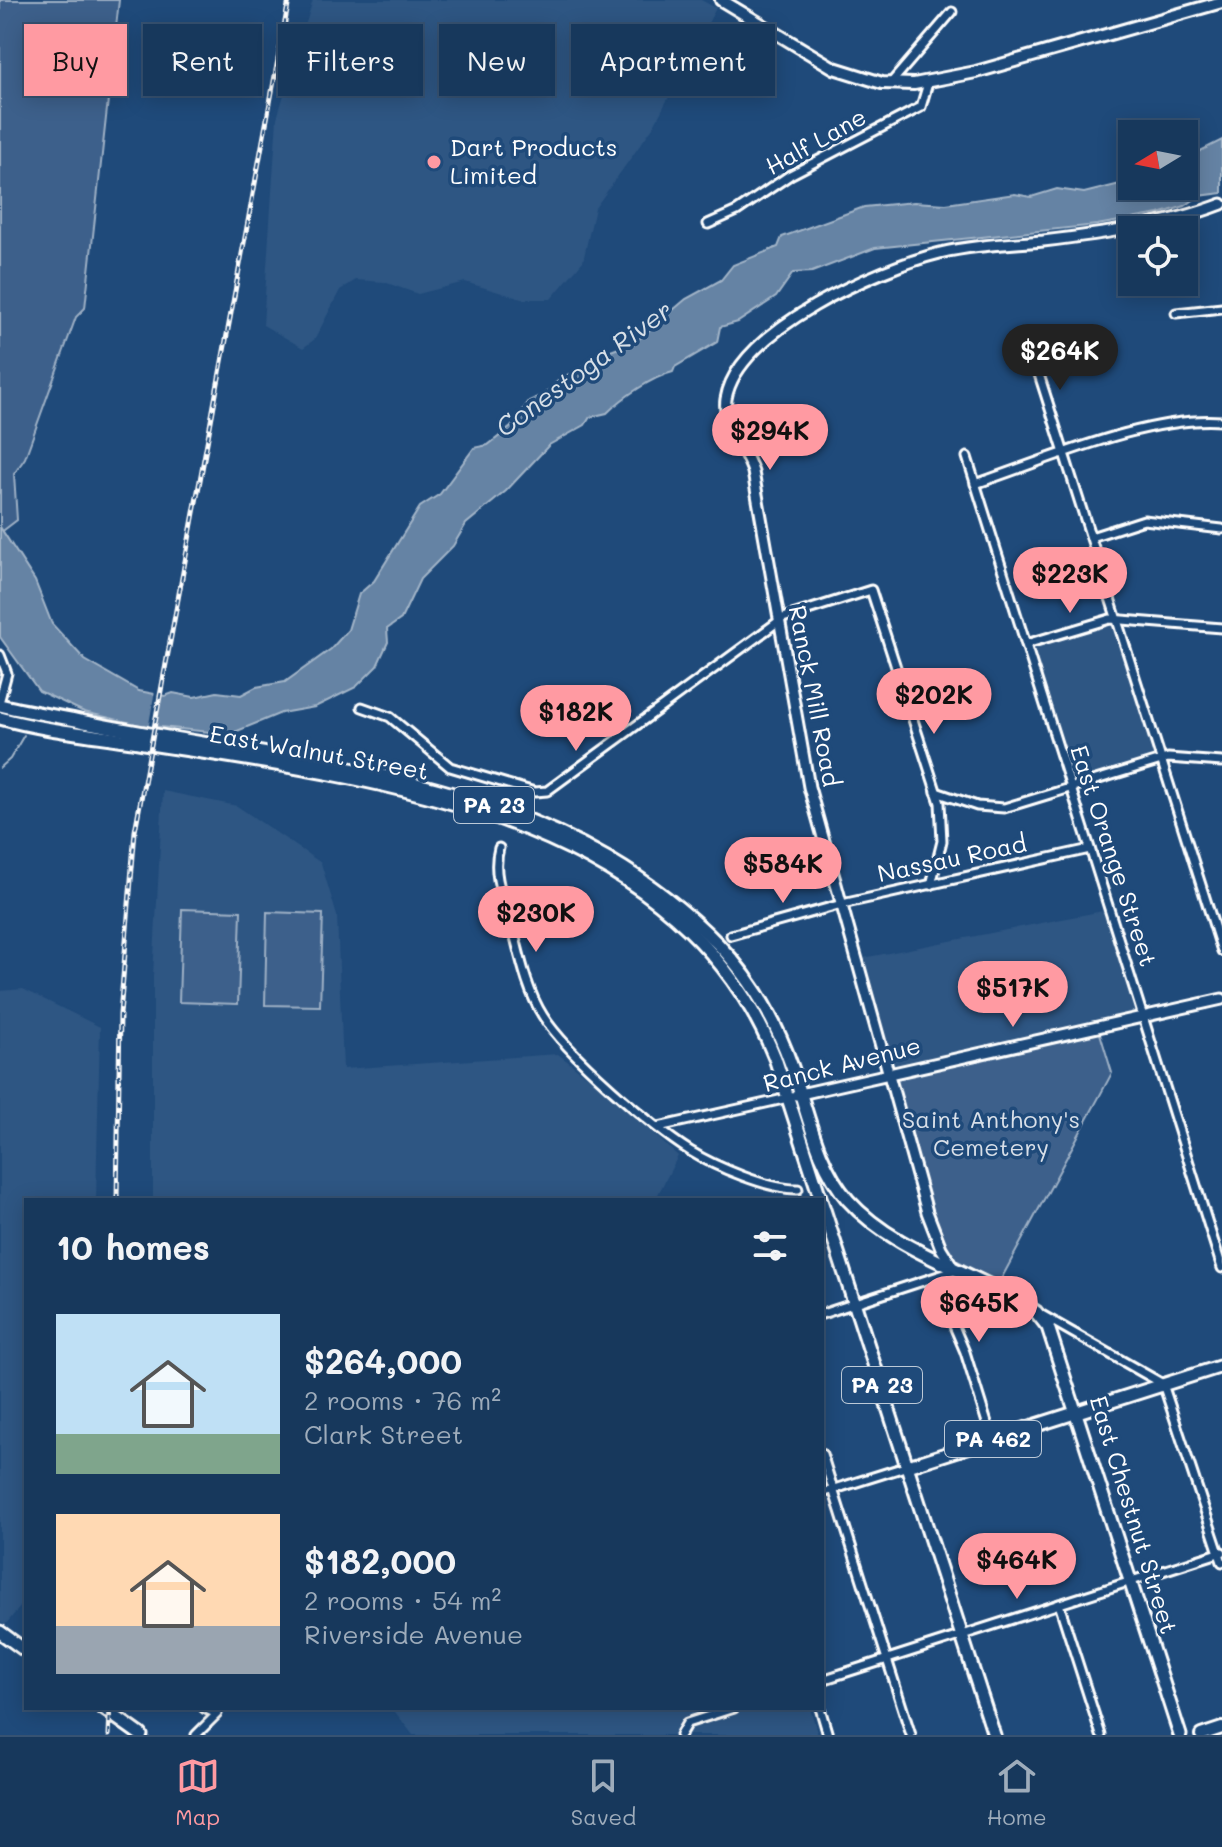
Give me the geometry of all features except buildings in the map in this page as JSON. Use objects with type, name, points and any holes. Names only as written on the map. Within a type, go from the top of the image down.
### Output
[{"type":"main road","points":[[721,0],[834,68],[890,84],[928,83],[1222,2]]},
{"type":"main road","name":"East Walnut Street","points":[[0,702],[411,781],[483,801],[554,830],[641,881],[691,919],[725,952],[766,1008],[856,1303],[994,1735]]},
{"type":"main road","name":"East Walnut Street","points":[[0,718],[409,790],[480,810],[550,838],[645,895],[685,926],[715,956],[755,1014],[836,1184],[881,1228],[951,1264]]},
{"type":"main road","name":"PA 23","points":[[951,1264],[1036,1312]]},
{"type":"main road","name":"East Chestnut Street","points":[[1036,1312],[1052,1335],[1180,1735]]},
{"type":"main road","name":"PA 462","points":[[908,1466],[1222,1366]]},
{"type":"main road","points":[[0,1632],[24,1650]]},
{"type":"main road","points":[[106,1710],[141,1735]]},
{"type":"main road","points":[[1201,1735],[1222,1728]]},
{"type":"street","points":[[890,84],[952,12]]},
{"type":"street","name":"Half Lane","points":[[708,224],[737,211],[790,175],[921,107],[928,83]]},
{"type":"street","name":"Ranck Mill Road","points":[[951,1264],[927,1212],[809,787],[753,472],[726,415],[726,398],[735,375],[748,356],[777,328],[857,286],[927,257],[965,249],[1105,232],[1222,204]]},
{"type":"street","points":[[1176,313],[1222,308]]},
{"type":"street","points":[[1030,346],[1222,951]]},
{"type":"street","points":[[975,484],[1168,423],[1222,421]]},
{"type":"street","name":"East Orange Street","points":[[967,457],[1222,1268]]},
{"type":"street","points":[[1091,537],[1144,520],[1222,529]]},
{"type":"street","points":[[362,707],[390,717],[450,767],[535,792],[547,791],[779,621],[871,590],[942,815],[942,841],[931,885]]},
{"type":"street","points":[[1026,644],[1117,619],[1222,628]]},
{"type":"street","points":[[0,655],[7,678],[0,702]]},
{"type":"street","points":[[936,792],[977,806],[1004,808],[1162,760],[1222,762]]},
{"type":"street","points":[[499,848],[496,872],[538,1008],[567,1045],[658,1127],[699,1156],[779,1188],[798,1189]]},
{"type":"street","name":"Nassau Road","points":[[731,935],[842,904],[1090,849]]},
{"type":"street","name":"Ranck Avenue","points":[[658,1127],[1222,999]]},
{"type":"street","name":"Ranck Mill Road","points":[[927,1212],[927,1223]]},
{"type":"street","points":[[824,1313],[952,1271],[964,1270]]},
{"type":"street","points":[[934,1279],[965,1352],[992,1439]]},
{"type":"street","points":[[1036,1312],[1163,1384],[1222,1562]]},
{"type":"street","points":[[824,1460],[911,1735]]},
{"type":"street","points":[[824,1492],[908,1466]]},
{"type":"street","points":[[824,1679],[1220,1552]]},
{"type":"street","points":[[1059,1604],[1101,1735]]},
{"type":"street","points":[[196,1735],[204,1732],[217,1714],[208,1710]]},
{"type":"street","points":[[680,1735],[687,1723],[728,1710]]},
{"type":"street","points":[[821,1710],[828,1735]]},
{"type":"shaded area","name":"Dart Products Limited","points":[[313,0],[701,0],[716,8],[708,24],[571,24],[571,96],[669,96],[653,127],[595,208],[583,261],[551,299],[522,299],[465,282],[418,294],[384,282],[356,280],[340,290],[315,339],[303,348],[263,325],[277,118],[284,96],[423,96],[423,24],[306,24]]},
{"type":"shaded area","points":[[1117,619],[1162,760],[1071,789],[1026,644]]},
{"type":"shaded area","points":[[163,791],[237,806],[321,863],[337,916],[343,1069],[558,1054],[606,1091],[678,1156],[656,1198],[153,1198],[153,975]]},
{"type":"shaded area","points":[[1103,911],[1135,1012],[894,1066],[863,958]]},
{"type":"shaded area","points":[[23,989],[100,1027],[96,1198],[24,1198],[24,1602],[5,1625],[0,1621],[0,991]]},
{"type":"shaded area","points":[[394,1710],[811,1710],[818,1735],[413,1735]]},
{"type":"green space","points":[[0,0],[119,0],[116,24],[24,24],[24,96],[108,96],[85,308],[76,317],[25,458],[14,474],[17,520],[0,533]]},
{"type":"green space","points":[[182,909],[241,911],[238,1004],[179,1002]]},
{"type":"green space","points":[[267,912],[323,914],[320,1006],[265,1005]]},
{"type":"green space","name":"Saint Anthony's Cemetery","points":[[1099,1030],[1112,1073],[999,1283],[952,1258],[940,1239],[895,1076]]},
{"type":"water","points":[[1222,140],[1222,193],[1198,197],[1198,152]]},
{"type":"water","name":"Conestoga River","points":[[1118,184],[1118,200],[1193,200],[1159,214],[1118,216],[1118,221],[1097,225],[875,248],[812,272],[793,273],[776,297],[738,322],[720,327],[717,342],[675,367],[673,372],[638,389],[607,413],[590,417],[585,425],[549,445],[506,491],[466,524],[453,546],[420,579],[401,619],[387,629],[388,642],[377,666],[356,687],[315,707],[281,713],[230,734],[140,725],[84,712],[39,691],[0,637],[0,527],[35,581],[52,624],[85,660],[139,691],[165,696],[173,693],[194,697],[217,692],[241,695],[256,687],[285,682],[331,649],[348,630],[359,594],[374,581],[420,507],[440,494],[474,448],[488,445],[511,427],[529,401],[544,394],[561,378],[583,367],[594,357],[635,342],[686,299],[721,280],[733,265],[778,247],[782,237],[864,207],[914,202],[946,204],[1015,194],[1031,197],[1057,189],[1084,193]]},
{"type":"pier","points":[[155,690],[163,692],[156,731],[148,730]]},
{"type":"waterway","points":[[0,768],[10,759],[24,735]]},
{"type":"railway","points":[[117,1198],[120,1014],[135,831],[289,0]]},
{"type":"railway","points":[[109,1735],[110,1710]]},
{"type":"place","name":"Dart Products Limited","points":[[434,162]]}]
